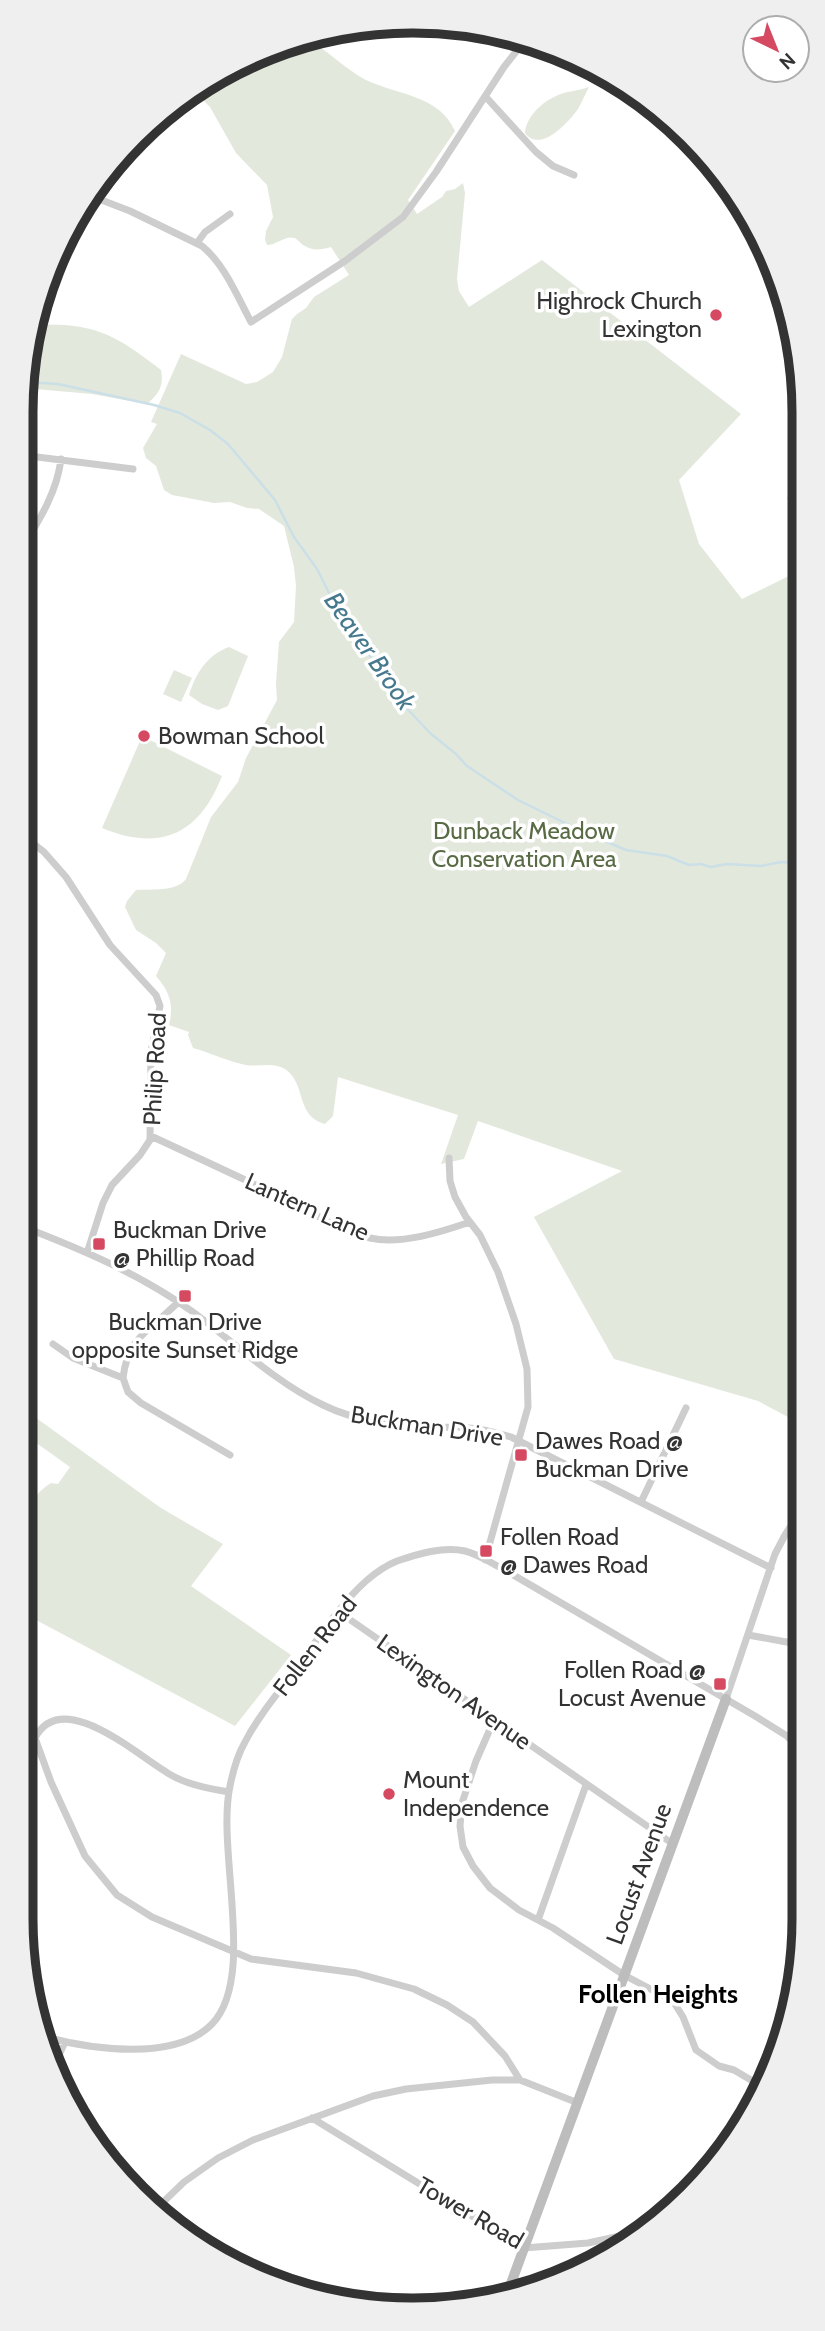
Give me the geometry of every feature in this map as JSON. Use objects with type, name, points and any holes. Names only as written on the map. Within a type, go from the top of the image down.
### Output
[{"type":"street","points":[[99,199],[197,243],[212,254],[251,321],[345,261],[403,217],[519,48]]},
{"type":"street","points":[[485,96],[536,152],[553,166],[574,175]]},
{"type":"street","points":[[197,243],[205,232],[230,214]]},
{"type":"street","points":[[33,456],[133,469]]},
{"type":"street","points":[[33,529],[59,476],[61,459]]},
{"type":"street","name":"Philip Road","points":[[33,843],[66,877],[110,945],[156,995],[160,1006],[151,1052],[150,1140],[141,1155],[112,1185],[103,1203],[87,1253]]},
{"type":"street","name":"Lantern Lane","points":[[151,1136],[300,1206],[336,1226],[372,1239],[398,1239],[454,1228],[470,1222]]},
{"type":"street","points":[[449,1158],[454,1197],[480,1235],[498,1272],[516,1324],[527,1369],[528,1407],[485,1560]]},
{"type":"street","name":"Buckman Drive","points":[[33,1231],[146,1281],[290,1387],[322,1405],[352,1417],[373,1421],[467,1427],[518,1441],[771,1568]]},
{"type":"street","points":[[178,1302],[164,1318],[136,1341],[125,1361],[123,1378],[128,1392],[141,1403],[230,1455]]},
{"type":"street","points":[[53,1344],[73,1359],[123,1378]]},
{"type":"street","points":[[641,1502],[686,1408]]},
{"type":"street","name":"Locust Avenue","points":[[510,2285],[726,1699],[771,1568],[792,1524]]},
{"type":"street","name":"Follen Road","points":[[53,2039],[123,2049],[159,2049],[187,2041],[212,2024],[228,2001],[235,1968],[226,1821],[236,1761],[246,1740],[339,1612],[366,1581],[395,1562],[438,1550],[465,1551],[485,1560],[557,1598],[792,1741]]},
{"type":"street","name":"Lexington Avenue","points":[[339,1612],[673,1844]]},
{"type":"street","points":[[748,1635],[792,1643]]},
{"type":"street","points":[[229,1792],[205,1788],[174,1777],[107,1732],[88,1723],[58,1720],[46,1724],[35,1738],[51,1782],[85,1857],[117,1895],[152,1917],[251,1959],[356,1973],[413,1989],[447,2005],[473,2022],[505,2056],[520,2080]]},
{"type":"street","points":[[494,1720],[476,1761],[463,1803],[460,1826],[463,1847],[473,1866],[490,1888],[519,1910],[624,1975],[673,2001],[683,2017],[696,2050],[719,2066],[734,2070],[755,2082]]},
{"type":"street","points":[[538,1920],[586,1784]]},
{"type":"street","points":[[59,2055],[65,2042]]},
{"type":"street","points":[[162,2204],[184,2182],[218,2158],[253,2140],[373,2096],[406,2089],[492,2080],[520,2080],[578,2103]]},
{"type":"street","name":"Tower Road","points":[[312,2119],[524,2248],[588,2243],[618,2237]]},
{"type":"green space","name":"Dunback Meadow Conservation Area","points":[[320,47],[364,79],[427,103],[448,119],[455,131],[408,200],[417,214],[442,197],[446,191],[463,183],[465,193],[457,279],[459,291],[469,307],[542,260],[741,414],[679,480],[699,544],[742,599],[792,574],[792,1419],[758,1401],[614,1359],[534,1217],[622,1171],[478,1121],[464,1159],[441,1164],[458,1115],[338,1077],[333,1116],[325,1124],[309,1114],[292,1075],[285,1069],[240,1064],[193,1048],[189,1032],[169,1025],[170,999],[156,976],[166,953],[136,930],[125,907],[136,890],[170,888],[186,879],[211,817],[238,782],[246,758],[277,700],[279,642],[294,622],[296,586],[284,526],[259,509],[230,502],[214,503],[172,495],[164,490],[156,466],[146,458],[143,448],[157,424],[151,422],[181,354],[246,384],[257,382],[273,372],[282,357],[292,319],[306,308],[314,297],[349,275],[331,247],[313,249],[291,237],[267,245],[266,231],[273,217],[267,185],[236,153],[210,107],[201,98],[245,72],[291,53],[305,49],[308,52]]},
{"type":"green space","points":[[589,87],[577,110],[558,130],[544,139],[537,140],[525,133],[532,116],[545,102],[560,94]]},
{"type":"green space","points":[[44,325],[87,328],[102,333],[130,347],[161,370],[160,389],[147,404],[92,394],[34,389]]},
{"type":"green space","points":[[229,647],[248,656],[228,706],[218,710],[189,695],[203,666],[214,655]]},
{"type":"green space","points":[[174,670],[192,678],[181,702],[163,694]]},
{"type":"green space","points":[[148,739],[222,776],[213,796],[189,825],[159,838],[123,835],[102,828],[140,741]]},
{"type":"green space","points":[[33,1416],[161,1508],[223,1544],[191,1586],[291,1655],[235,1726],[33,1618],[33,1502],[51,1483],[58,1484],[70,1467],[33,1441]]},
{"type":"waterway","name":"Beaver Brook","points":[[34,383],[58,384],[180,413],[228,444],[275,500],[331,597],[400,701],[467,766],[518,800],[567,824],[575,832],[586,833],[626,850],[667,856],[689,865],[761,866],[792,863]]},
{"type":"place","name":"Highrock Church Lexington","points":[[716,315]]},
{"type":"place","name":"Bowman School","points":[[144,736]]},
{"type":"place","name":"Buckman Drive @ Phillip Road","points":[[99,1244]]},
{"type":"place","name":"Buckman Drive opposite Sunset Ridge","points":[[185,1296]]},
{"type":"place","name":"Dawes Road @ Buckman Drive","points":[[521,1455]]},
{"type":"place","name":"Follen Road @ Dawes Road","points":[[486,1551]]},
{"type":"place","name":"Follen Road @ Locust Avenue","points":[[720,1684]]},
{"type":"place","name":"Mount Independence","points":[[389,1794]]},
{"type":"district","name":"Follen Heights","points":[[658,1994]]}]
